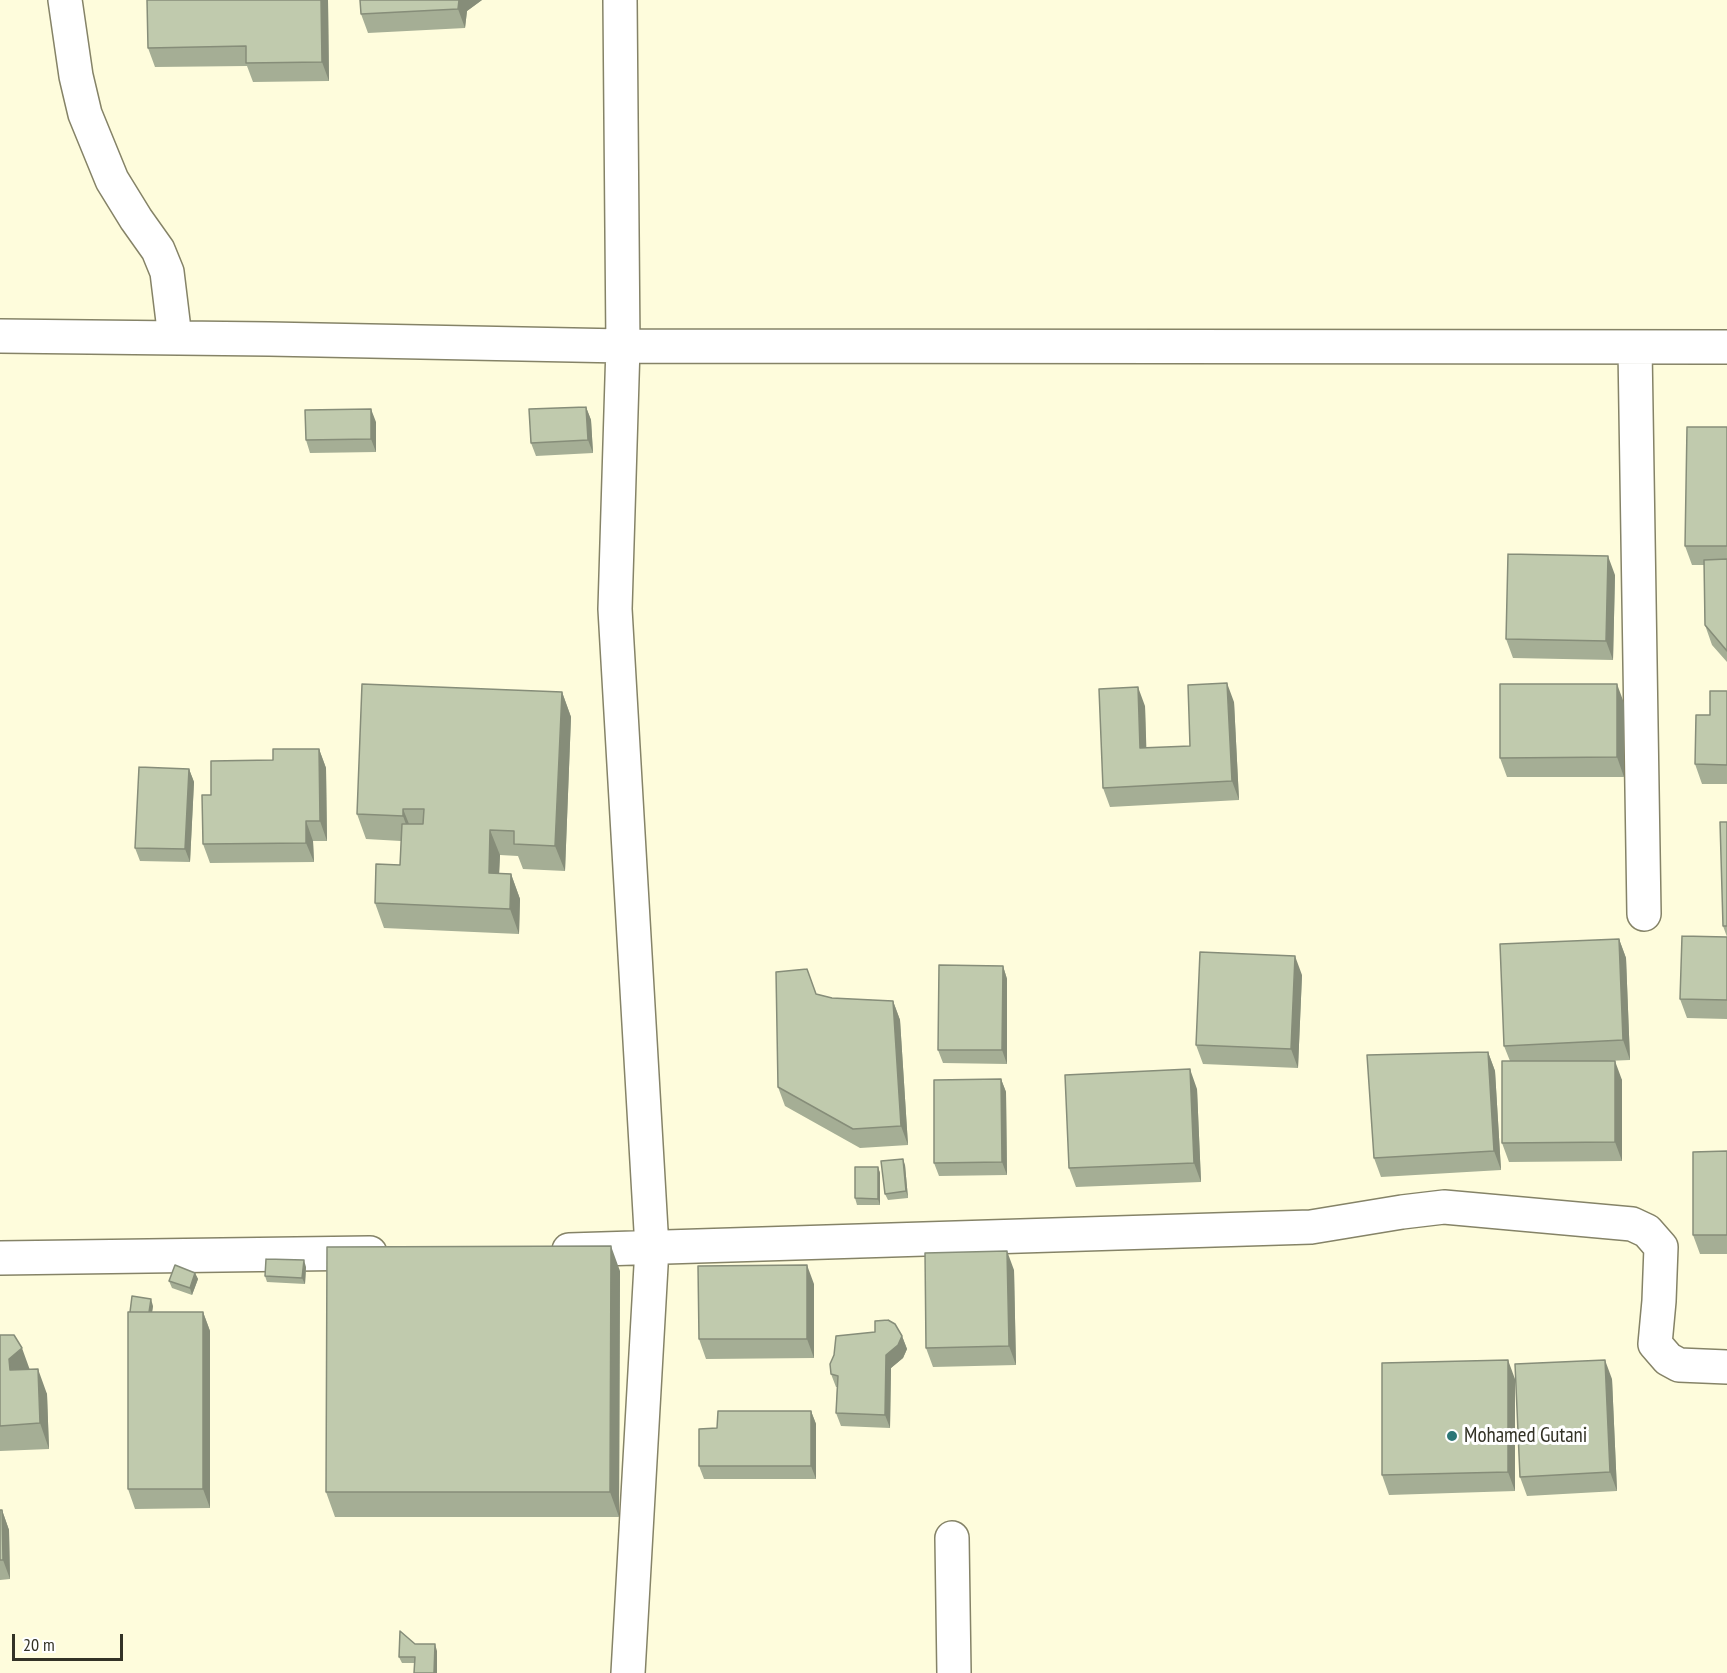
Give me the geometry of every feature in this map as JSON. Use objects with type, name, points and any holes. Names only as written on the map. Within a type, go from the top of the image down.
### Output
[{"type":"street","points":[[65,0],[76,76],[85,114],[112,180],[135,219],[158,250],[167,272],[175,338]]},
{"type":"street","points":[[620,0],[623,346],[615,609],[652,1248],[628,1673]]},
{"type":"street","points":[[0,336],[623,346],[1727,347]]},
{"type":"street","points":[[1635,348],[1644,914]]},
{"type":"street","points":[[545,1250],[1311,1227],[1444,1207],[1632,1224],[1647,1231],[1661,1247],[1655,1344],[1668,1359],[1679,1365],[1727,1367]]},
{"type":"street","points":[[0,1258],[403,1252]]},
{"type":"street","points":[[952,1538],[954,1673]]},
{"type":"building","points":[[147,0],[321,0],[322,62],[246,63],[246,46],[148,48]]},
{"type":"building","points":[[360,0],[459,0],[458,9],[361,14]]},
{"type":"building","points":[[586,407],[588,440],[531,443],[529,409]]},
{"type":"building","points":[[371,409],[371,439],[306,440],[305,410]]},
{"type":"building","points":[[1687,427],[1727,427],[1727,546],[1685,546]]},
{"type":"building","points":[[1508,554],[1608,556],[1606,641],[1506,639]]},
{"type":"building","points":[[1727,559],[1727,651],[1705,625],[1704,560]]},
{"type":"building","points":[[1227,683],[1232,781],[1103,788],[1099,689],[1138,687],[1140,748],[1190,746],[1188,685]]},
{"type":"building","points":[[362,684],[562,692],[555,846],[514,844],[514,831],[490,830],[489,873],[511,874],[510,909],[375,903],[376,864],[400,865],[402,824],[423,824],[424,809],[403,809],[403,816],[357,814]]},
{"type":"building","points":[[1500,684],[1617,684],[1617,757],[1500,758]]},
{"type":"building","points":[[1710,691],[1727,691],[1727,765],[1695,764],[1696,715],[1710,715]]},
{"type":"building","points":[[273,749],[319,749],[320,821],[306,821],[306,843],[203,844],[202,795],[211,795],[211,761],[273,760]]},
{"type":"building","points":[[139,767],[189,769],[185,849],[135,848]]},
{"type":"building","points":[[1720,822],[1727,822],[1727,926],[1723,926]]},
{"type":"building","points":[[1682,936],[1727,937],[1727,1000],[1680,999]]},
{"type":"building","points":[[1619,939],[1623,1040],[1504,1046],[1500,944]]},
{"type":"building","points":[[1200,952],[1295,956],[1291,1049],[1196,1045]]},
{"type":"building","points":[[939,965],[1003,966],[1002,1050],[938,1050]]},
{"type":"building","points":[[807,969],[816,994],[832,998],[893,1001],[901,1126],[853,1129],[778,1087],[776,972]]},
{"type":"building","points":[[1488,1052],[1494,1151],[1374,1158],[1367,1055]]},
{"type":"building","points":[[1502,1061],[1615,1061],[1615,1142],[1502,1143]]},
{"type":"building","points":[[1190,1069],[1194,1163],[1069,1168],[1065,1075]]},
{"type":"building","points":[[1001,1079],[1002,1162],[934,1163],[934,1080]]},
{"type":"building","points":[[1727,1151],[1727,1235],[1693,1235],[1693,1152]]},
{"type":"building","points":[[903,1159],[906,1191],[885,1194],[881,1161]]},
{"type":"building","points":[[855,1167],[878,1167],[878,1199],[855,1198]]},
{"type":"building","points":[[611,1246],[610,1492],[326,1492],[327,1247]]},
{"type":"building","points":[[1007,1251],[1009,1346],[926,1348],[925,1253]]},
{"type":"building","points":[[266,1259],[304,1260],[302,1278],[265,1276]]},
{"type":"building","points":[[175,1265],[195,1273],[190,1288],[169,1281]]},
{"type":"building","points":[[807,1265],[807,1339],[699,1339],[698,1266]]},
{"type":"building","points":[[132,1296],[151,1299],[149,1312],[130,1312]]},
{"type":"building","points":[[128,1312],[203,1312],[203,1489],[128,1489]]},
{"type":"building","points":[[888,1320],[895,1324],[902,1336],[898,1345],[886,1355],[885,1415],[836,1413],[838,1376],[831,1374],[830,1364],[834,1355],[836,1336],[875,1332],[875,1321]]},
{"type":"building","points":[[0,1335],[14,1335],[22,1348],[9,1359],[10,1370],[38,1369],[40,1423],[0,1426]]},
{"type":"building","name":"Mohamed Gutani","points":[[1508,1360],[1508,1472],[1382,1475],[1382,1363]]},
{"type":"building","points":[[1605,1360],[1610,1472],[1520,1477],[1515,1364]]},
{"type":"building","points":[[718,1411],[811,1411],[811,1466],[699,1466],[699,1429],[717,1428]]},
{"type":"building","points":[[0,1510],[2,1510],[3,1560],[0,1560]]},
{"type":"building","points":[[400,1631],[415,1644],[435,1644],[434,1673],[414,1673],[415,1657],[399,1657]]},
{"type":"place","name":"Mohamed Gutani","points":[[1452,1436]]}]
